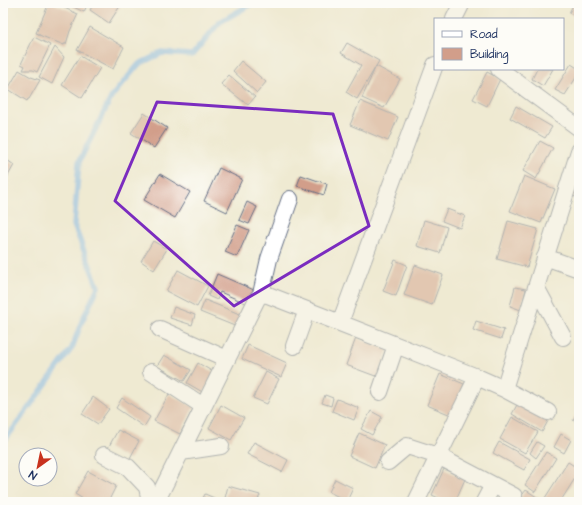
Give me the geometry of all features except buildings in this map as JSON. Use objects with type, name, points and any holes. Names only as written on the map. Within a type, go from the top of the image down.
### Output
[{"type":"street","points":[[454,18],[462,3]]},
{"type":"street","points":[[340,323],[434,68]]},
{"type":"street","points":[[500,70],[579,128]]},
{"type":"street","points":[[504,389],[579,150]]},
{"type":"street","points":[[156,502],[257,299],[261,294],[269,258],[290,199]]},
{"type":"street","points":[[546,257],[579,269]]},
{"type":"street","points":[[536,287],[563,337]]},
{"type":"street","points":[[261,294],[307,310],[477,377],[548,412]]},
{"type":"street","points":[[294,346],[307,310]]},
{"type":"street","points":[[160,329],[227,359]]},
{"type":"street","points":[[380,392],[396,345]]},
{"type":"street","points":[[151,372],[204,406]]},
{"type":"street","points":[[416,502],[477,377]]},
{"type":"street","points":[[181,452],[221,446]]},
{"type":"street","points":[[388,462],[407,446],[438,456],[514,496]]},
{"type":"street","points":[[104,455],[128,467],[147,487],[150,502]]},
{"type":"street","points":[[484,502],[493,485]]},
{"type":"highlighted area","points":[[157,102],[333,114],[369,226],[234,306],[115,201]]},
{"type":"waterway","points":[[3,443],[72,348],[82,321],[98,287],[74,225],[79,162],[112,96],[139,64],[162,53],[192,55],[220,22],[253,3]]}]
